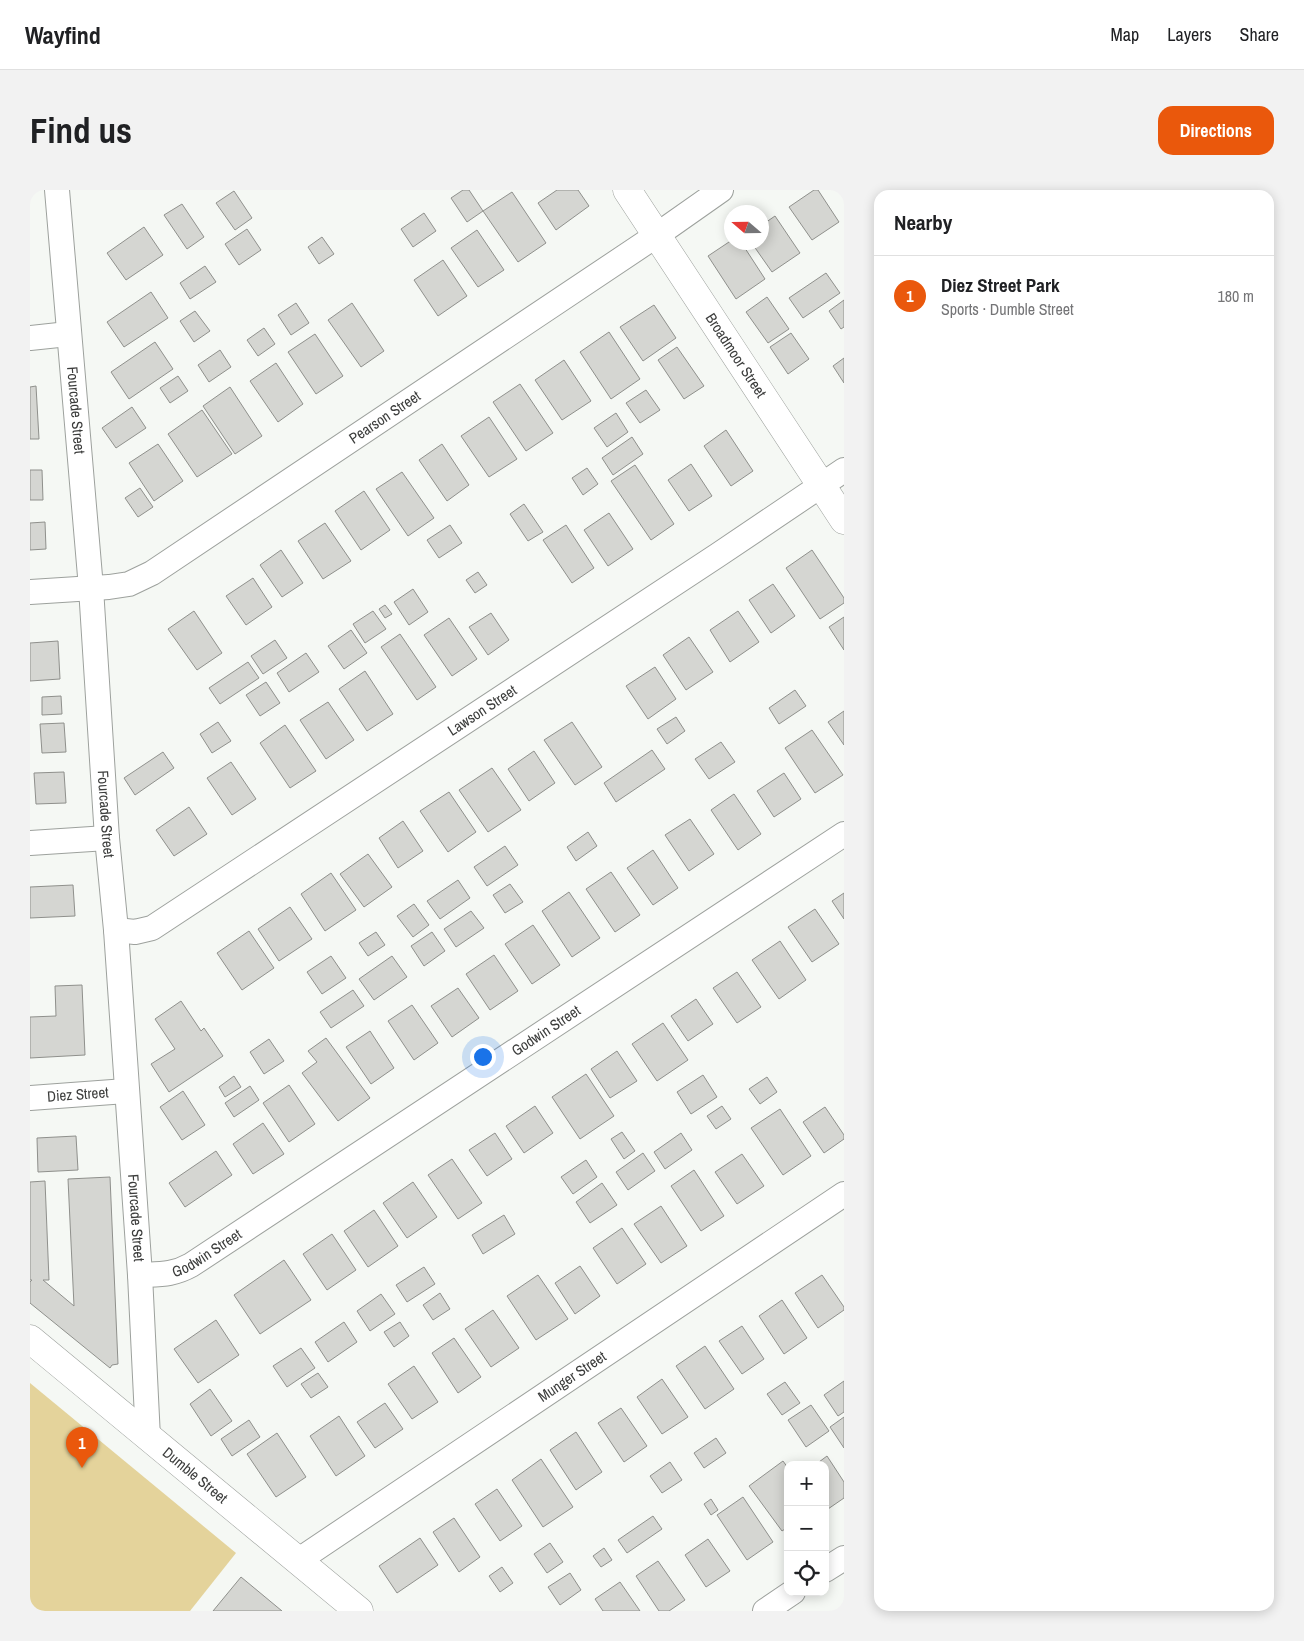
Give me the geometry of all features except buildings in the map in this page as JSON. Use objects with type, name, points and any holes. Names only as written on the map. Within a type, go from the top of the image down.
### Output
[{"type":"street","name":"Fourcade Street","points":[[57,190],[91,588],[107,838],[116,930],[140,1275],[148,1438]]},
{"type":"street","name":"Broadmoor Street","points":[[627,190],[844,520]]},
{"type":"street","name":"Pearson Street","points":[[30,592],[109,588],[128,584],[152,573],[721,190]]},
{"type":"street","points":[[30,338],[68,334]]},
{"type":"street","name":"Lawson Street","points":[[116,930],[134,932],[152,928],[844,470]]},
{"type":"street","name":"Godwin Street","points":[[140,1275],[178,1272],[191,1265],[844,834]]},
{"type":"street","points":[[30,843],[107,838]]},
{"type":"street","name":"Diez Street","points":[[30,1098],[126,1092]]},
{"type":"street","name":"Munger Street","points":[[299,1560],[844,1194]]},
{"type":"street","name":"Dumble Street","points":[[30,1339],[359,1611]]},
{"type":"street","points":[[829,1567],[844,1558]]},
{"type":"street","points":[[765,1611],[787,1596]]},
{"type":"shaded area","points":[[30,1383],[236,1553],[190,1611],[30,1611]]},
{"type":"place","name":"Diez Street Park","points":[[82,1468]]}]
